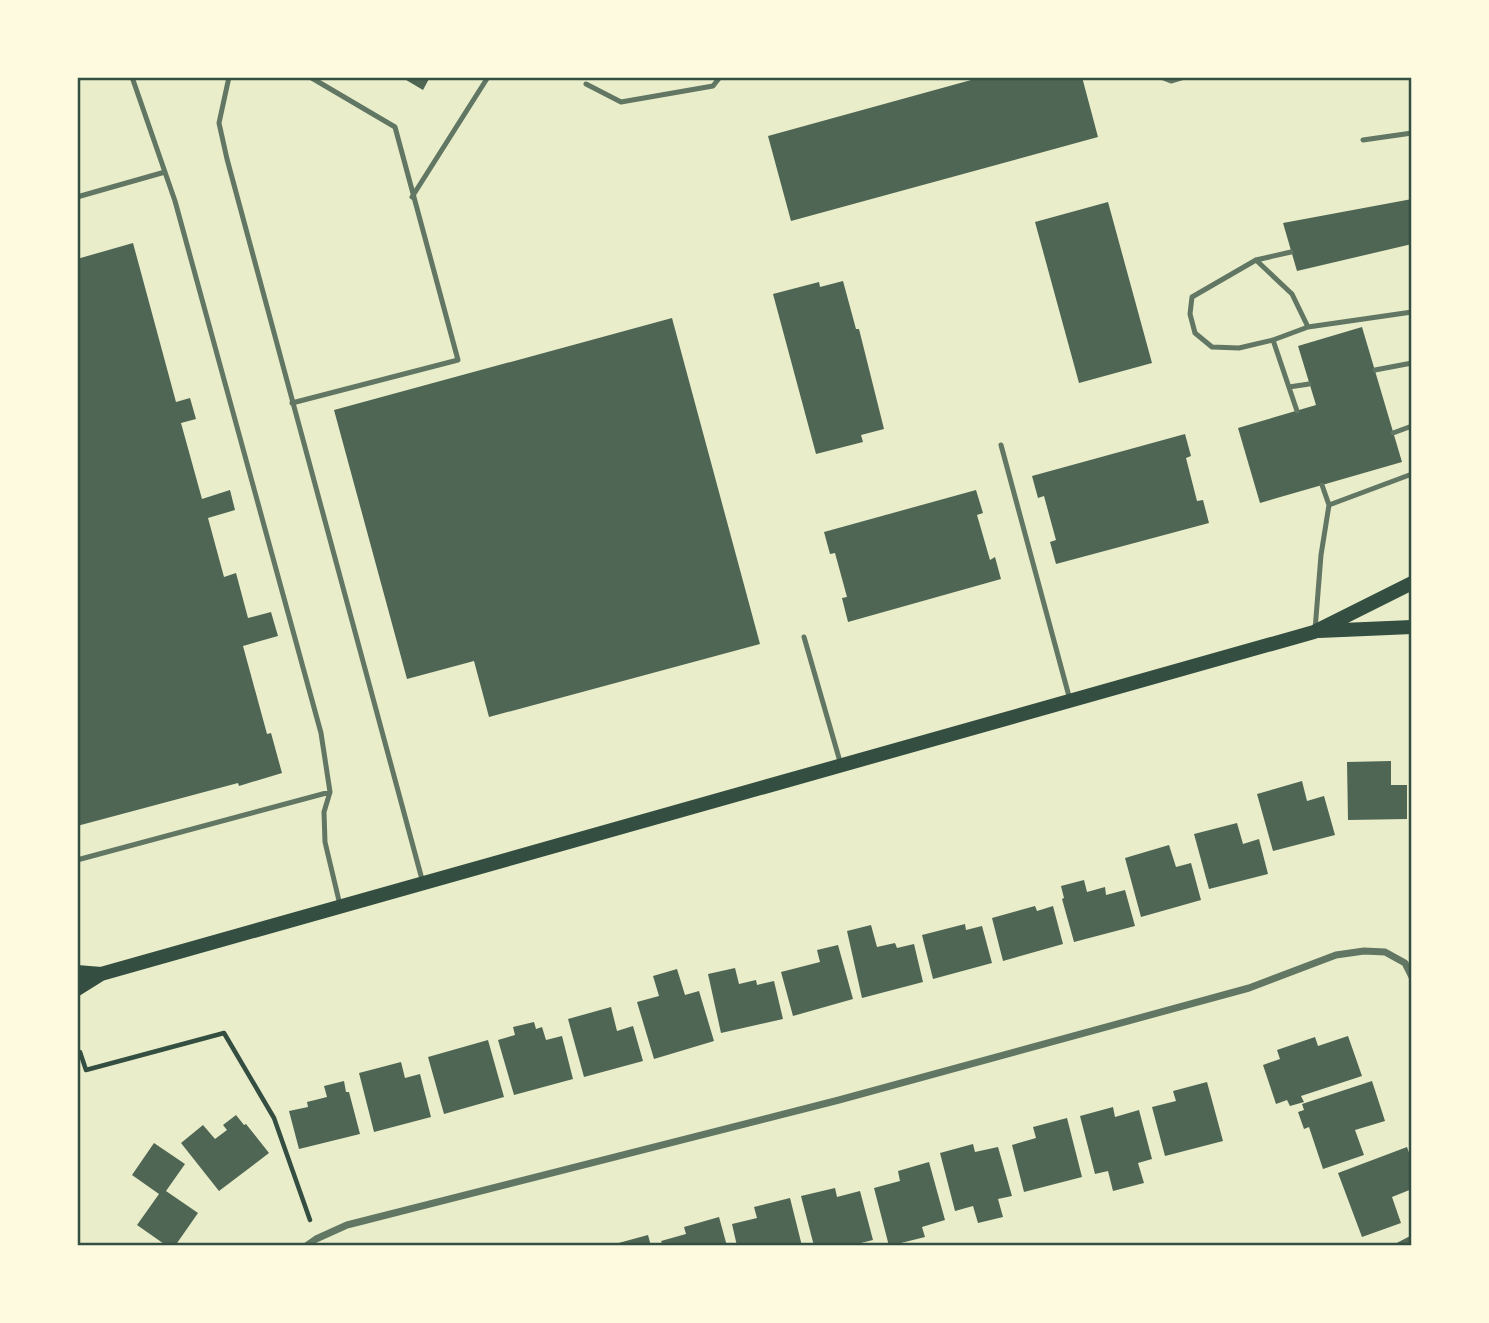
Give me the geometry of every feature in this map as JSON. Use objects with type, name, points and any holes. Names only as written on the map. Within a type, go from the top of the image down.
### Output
[{"type":"main road","points":[[77,989],[101,974],[1314,632],[1412,583]]},
{"type":"main road","points":[[1314,632],[1412,627]]},
{"type":"main road","points":[[77,972],[101,974]]},
{"type":"street","points":[[306,1246],[347,1225],[839,1100],[1249,988],[1336,955],[1364,951],[1385,952],[1405,963],[1412,977]]},
{"type":"lane","points":[[132,77],[175,201],[321,733],[330,792],[324,811],[325,842],[340,907]]},
{"type":"lane","points":[[229,77],[219,123],[423,883]]},
{"type":"lane","points":[[292,403],[458,360],[395,127],[310,77]]},
{"type":"lane","points":[[412,197],[488,77]]},
{"type":"lane","points":[[586,83],[621,102],[713,86],[720,77]]},
{"type":"lane","points":[[1161,77],[1171,81],[1184,77]]},
{"type":"lane","points":[[1363,139],[1412,133]]},
{"type":"lane","points":[[77,197],[165,172]]},
{"type":"lane","points":[[1291,252],[1256,260],[1192,297],[1191,314],[1195,333],[1212,347],[1239,348],[1273,340],[1308,327],[1412,312]]},
{"type":"lane","points":[[1256,260],[1292,294],[1308,327]]},
{"type":"lane","points":[[1273,340],[1297,411]]},
{"type":"lane","points":[[1375,370],[1412,363]]},
{"type":"lane","points":[[1289,387],[1309,384]]},
{"type":"lane","points":[[1393,433],[1412,426]]},
{"type":"lane","points":[[1001,445],[1070,701]]},
{"type":"lane","points":[[1329,505],[1412,474]]},
{"type":"lane","points":[[1314,632],[1329,505],[1322,485]]},
{"type":"lane","points":[[804,637],[841,765]]},
{"type":"lane","points":[[77,860],[330,792]]},
{"type":"path","points":[[80,1052],[86,1070],[224,1032],[274,1118],[316,1239]]},
{"type":"building","points":[[401,77],[430,77],[423,90]]},
{"type":"building","points":[[982,77],[1082,77],[1098,137],[791,221],[768,136]]},
{"type":"building","points":[[1412,199],[1412,244],[1297,271],[1283,223]]},
{"type":"building","points":[[1108,202],[1152,363],[1079,383],[1035,222]]},
{"type":"building","points":[[133,243],[176,402],[190,398],[196,419],[181,423],[202,499],[230,490],[235,510],[208,518],[224,577],[236,573],[248,618],[271,612],[278,636],[243,646],[267,734],[271,733],[282,773],[77,826],[77,259]]},
{"type":"building","points":[[843,281],[856,329],[859,329],[884,429],[861,435],[863,442],[816,454],[773,294],[819,282],[820,287]]},
{"type":"building","points":[[672,318],[760,644],[489,717],[474,661],[407,679],[334,410]]},
{"type":"building","points":[[1362,327],[1402,462],[1260,503],[1238,428],[1316,405],[1298,346]]},
{"type":"building","points":[[1185,434],[1191,456],[1186,458],[1197,501],[1203,500],[1209,523],[1056,564],[1050,542],[1056,540],[1044,496],[1038,498],[1032,476]]},
{"type":"building","points":[[976,490],[983,513],[977,515],[990,560],[995,557],[1001,579],[848,622],[842,598],[847,597],[835,553],[830,554],[824,532]]},
{"type":"building","points":[[1391,761],[1391,785],[1407,785],[1407,819],[1348,820],[1347,762]]},
{"type":"building","points":[[1302,781],[1307,801],[1324,796],[1335,835],[1273,851],[1257,794]]},
{"type":"building","points":[[1237,823],[1243,844],[1259,839],[1268,874],[1209,889],[1194,834]]},
{"type":"building","points":[[1169,845],[1176,867],[1191,863],[1201,900],[1141,917],[1125,858]]},
{"type":"building","points":[[1084,880],[1087,892],[1105,887],[1106,895],[1125,890],[1135,926],[1074,942],[1061,886]]},
{"type":"building","points":[[1035,906],[1037,911],[1053,906],[1063,944],[1003,961],[992,918]]},
{"type":"building","points":[[965,924],[966,930],[982,926],[992,963],[933,979],[922,935]]},
{"type":"building","points":[[871,925],[877,947],[895,943],[897,948],[914,944],[923,982],[862,998],[847,931]]},
{"type":"building","points":[[838,945],[853,999],[793,1016],[781,972],[820,962],[817,950]]},
{"type":"building","points":[[735,968],[739,984],[756,980],[757,985],[774,981],[783,1019],[721,1033],[708,974]]},
{"type":"building","points":[[677,969],[685,995],[699,991],[714,1041],[654,1059],[637,1002],[659,996],[653,976]]},
{"type":"building","points":[[611,1007],[617,1031],[633,1026],[643,1061],[584,1077],[568,1019]]},
{"type":"building","points":[[534,1022],[536,1029],[542,1027],[546,1040],[562,1036],[573,1079],[514,1095],[498,1040],[515,1035],[513,1027]]},
{"type":"building","points":[[1348,1036],[1362,1076],[1301,1096],[1304,1102],[1290,1106],[1287,1100],[1276,1104],[1263,1065],[1280,1059],[1277,1050],[1315,1037],[1318,1046]]},
{"type":"building","points":[[488,1040],[504,1097],[444,1114],[428,1057]]},
{"type":"building","points":[[401,1062],[405,1078],[420,1074],[431,1117],[374,1132],[359,1073]]},
{"type":"building","points":[[344,1081],[360,1134],[299,1149],[289,1111],[308,1107],[307,1102],[327,1097],[324,1086]]},
{"type":"building","points":[[1372,1081],[1385,1121],[1355,1130],[1364,1155],[1323,1169],[1309,1127],[1304,1129],[1298,1112],[1304,1110],[1302,1104]]},
{"type":"building","points":[[1207,1082],[1223,1141],[1165,1156],[1152,1107],[1176,1101],[1173,1091]]},
{"type":"building","points":[[1113,1107],[1115,1117],[1139,1110],[1152,1159],[1138,1163],[1144,1183],[1113,1191],[1108,1171],[1095,1174],[1080,1116]]},
{"type":"building","points":[[236,1115],[269,1153],[219,1191],[181,1143],[203,1125],[215,1139],[227,1130],[223,1125]]},
{"type":"building","points":[[1067,1118],[1082,1177],[1024,1192],[1012,1145],[1036,1138],[1033,1127]]},
{"type":"building","points":[[154,1143],[185,1164],[166,1191],[198,1213],[175,1246],[167,1246],[137,1225],[159,1194],[132,1175]]},
{"type":"building","points":[[973,1144],[975,1152],[998,1147],[1012,1196],[998,1199],[1003,1217],[978,1223],[973,1206],[955,1211],[940,1153]]},
{"type":"building","points":[[1407,1147],[1412,1161],[1412,1189],[1392,1197],[1401,1223],[1362,1237],[1338,1173]]},
{"type":"building","points":[[929,1162],[945,1220],[922,1227],[925,1237],[889,1246],[874,1188],[900,1181],[898,1171]]},
{"type":"building","points":[[835,1188],[837,1197],[860,1191],[873,1240],[849,1246],[814,1246],[801,1196]]},
{"type":"building","points":[[790,1198],[802,1246],[737,1246],[732,1224],[757,1218],[754,1207]]},
{"type":"building","points":[[719,1217],[727,1246],[663,1246],[661,1241],[686,1234],[684,1227]]},
{"type":"building","points":[[648,1235],[651,1246],[611,1246],[611,1245]]},
{"type":"building","points":[[1412,1235],[1412,1246],[1391,1246]]}]
